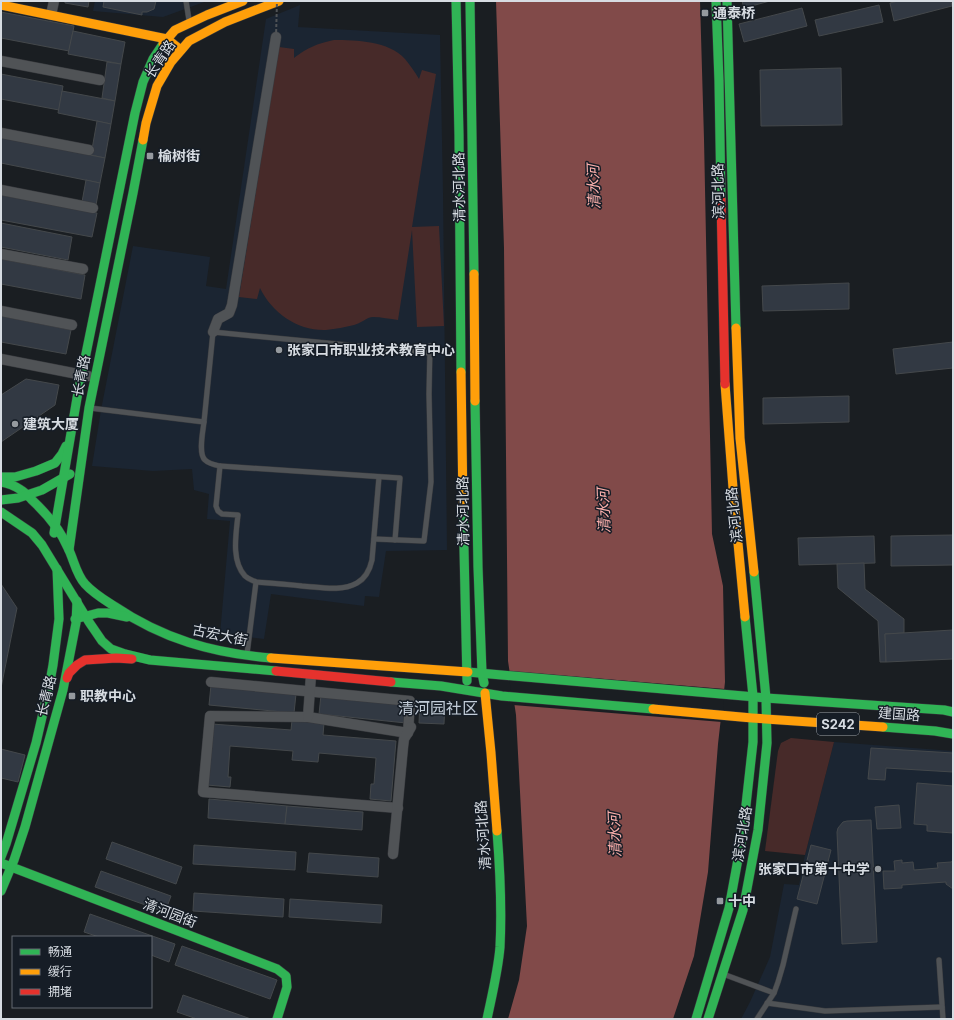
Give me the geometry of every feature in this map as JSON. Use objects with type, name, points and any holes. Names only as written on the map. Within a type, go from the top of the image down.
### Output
[{"type":"main road","name":"长青路","points":[[1,856],[6,844],[36,743],[49,687],[59,619],[54,533],[55,525],[82,375],[135,113],[143,82],[153,59],[175,30],[207,15],[243,1]]},
{"type":"main road","name":"长青路","points":[[1,891],[25,827],[63,690],[73,639],[77,601],[69,550],[89,408],[146,123],[157,86],[170,62],[189,41],[225,22],[278,1]]},
{"type":"main road","name":"清水河北路","points":[[456,1],[459,135],[460,337],[467,690]]},
{"type":"main road","name":"清水河北路","points":[[470,1],[478,560],[482,673],[490,735],[501,910],[500,948],[495,984],[487,1019]]},
{"type":"main road","name":"滨河北路","points":[[696,1019],[729,908],[743,832],[753,742],[752,696],[734,501],[725,382],[716,1]]},
{"type":"main road","name":"滨河北路","points":[[708,1019],[742,910],[758,830],[767,743],[766,698],[740,438],[727,1]]},
{"type":"main road","points":[[1,5],[167,39],[181,50]]},
{"type":"main road","points":[[1,477],[15,477],[36,471],[55,463],[62,454],[70,437]]},
{"type":"main road","points":[[1,500],[27,496],[42,490],[70,474],[78,464],[83,449]]},
{"type":"main road","name":"古宏大街","points":[[1,482],[19,488],[55,525],[60,531],[83,581],[93,592],[122,613],[159,633],[185,642],[214,650],[247,656],[482,673],[725,694]]},
{"type":"main road","name":"古宏大街","points":[[1,512],[32,533],[42,545],[102,641],[111,649],[125,654],[150,660],[415,684],[502,696],[723,715]]},
{"type":"main road","points":[[57,634],[62,626],[68,621],[98,613],[119,614],[135,620]]},
{"type":"main road","points":[[63,690],[69,673],[85,660],[116,658],[150,660]]},
{"type":"main road","name":"建国路","points":[[725,694],[944,710],[953,712]]},
{"type":"main road","name":"建国路","points":[[723,715],[935,731],[953,734]]},
{"type":"main road","name":"清河园街","points":[[1,863],[277,969],[286,976],[286,987],[277,1019]]},
{"type":"street","points":[[51,16],[54,1]]},
{"type":"street","points":[[213,332],[218,319],[229,313],[232,305],[276,36]]},
{"type":"street","points":[[1,61],[100,80]]},
{"type":"street","points":[[1,133],[89,150]]},
{"type":"street","points":[[1,190],[93,208]]},
{"type":"street","points":[[1,254],[83,269]]},
{"type":"street","points":[[1,311],[72,325]]},
{"type":"street","points":[[1,359],[95,377]]},
{"type":"street","points":[[308,717],[312,675]]},
{"type":"street","points":[[211,682],[410,701],[408,733]]},
{"type":"street","points":[[394,854],[403,747],[404,739],[412,724],[415,684]]},
{"type":"street","points":[[398,808],[203,792],[210,716],[308,717],[408,733]]},
{"type":"lane","points":[[186,1],[190,23]]},
{"type":"lane","points":[[395,540],[400,478],[220,466],[205,460],[201,451],[213,332],[430,353]]},
{"type":"lane","points":[[374,539],[424,541],[431,482],[429,394],[430,346]]},
{"type":"lane","points":[[89,408],[204,422]]},
{"type":"lane","points":[[220,466],[216,506],[218,511],[222,514],[238,515],[235,549],[240,569],[245,576],[256,582],[334,588],[348,587],[358,583],[366,576],[370,568],[372,560],[379,477]]},
{"type":"lane","points":[[247,656],[256,582]]},
{"type":"lane","points":[[757,1019],[774,993],[778,982],[796,909]]},
{"type":"lane","points":[[939,960],[943,1019]]},
{"type":"lane","points":[[711,970],[774,993]]},
{"type":"lane","points":[[767,1003],[825,1011],[942,1007]]},
{"type":"path","points":[[276,36],[278,1]]},
{"type":"shaded area","points":[[95,1],[207,1],[163,17],[93,11]]},
{"type":"shaded area","name":"张家口市职业技术教育中心","points":[[300,5],[298,27],[440,35],[447,550],[386,551],[379,597],[365,596],[364,606],[271,594],[264,639],[220,634],[230,521],[207,519],[209,494],[194,490],[192,469],[153,471],[92,466],[101,410],[133,246],[210,257],[206,286],[226,289],[266,19]]},
{"type":"shaded area","points":[[334,40],[362,41],[390,48],[405,59],[419,79],[422,70],[436,74],[412,227],[439,226],[444,326],[417,327],[412,230],[398,320],[373,317],[351,326],[337,329],[316,330],[296,324],[279,313],[271,305],[260,288],[257,299],[239,297],[279,47],[294,49],[294,58],[313,46]]},
{"type":"shaded area","points":[[791,738],[834,742],[805,855],[765,851],[778,751],[781,743]]},
{"type":"shaded area","name":"张家口市第十中学","points":[[834,742],[953,751],[953,1019],[741,1019],[770,957],[784,884],[799,885],[805,855]]},
{"type":"water","name":"清水河","points":[[496,1],[700,1],[712,534],[723,586],[725,682],[718,744],[708,872],[694,956],[673,1019],[508,1019],[519,980],[527,926],[516,715],[508,661],[504,248]]},
{"type":"pier","points":[[508,671],[725,689],[722,722],[513,705]]},
{"type":"building","points":[[65,1],[89,1],[88,7],[65,3]]},
{"type":"building","points":[[104,1],[156,1],[154,9],[147,12],[142,12],[142,15],[103,7]]},
{"type":"building","points":[[742,1],[770,1],[744,8]]},
{"type":"building","points":[[898,1],[951,1],[952,6],[894,21],[890,3]]},
{"type":"building","points":[[879,5],[883,22],[819,36],[815,20]]},
{"type":"building","points":[[802,8],[807,26],[744,42],[739,24]]},
{"type":"building","points":[[1,12],[74,26],[69,51],[1,38]]},
{"type":"building","points":[[73,31],[125,42],[121,64],[68,54]]},
{"type":"building","points":[[107,62],[121,64],[115,101],[102,98]]},
{"type":"building","points":[[841,68],[842,125],[761,126],[760,70]]},
{"type":"building","points":[[1,74],[63,86],[59,110],[1,99]]},
{"type":"building","points":[[62,91],[115,101],[111,124],[58,113]]},
{"type":"building","points":[[97,121],[111,124],[105,158],[91,155]]},
{"type":"building","points":[[1,137],[105,158],[100,183],[1,163]]},
{"type":"building","points":[[86,180],[100,183],[96,205],[82,202]]},
{"type":"building","points":[[1,195],[97,213],[92,237],[1,220]]},
{"type":"building","points":[[1,223],[72,237],[68,260],[1,247]]},
{"type":"building","points":[[1,259],[85,275],[81,299],[1,284]]},
{"type":"building","points":[[849,283],[849,309],[763,311],[762,286]]},
{"type":"building","points":[[1,316],[71,330],[66,354],[1,342]]},
{"type":"building","points":[[953,342],[953,368],[896,374],[893,349]]},
{"type":"building","name":"建筑大厦","points":[[26,379],[59,385],[55,405],[1,442],[1,395]]},
{"type":"building","points":[[849,396],[849,422],[763,424],[763,398]]},
{"type":"building","points":[[953,535],[953,565],[891,566],[891,536]]},
{"type":"building","points":[[874,536],[875,563],[799,565],[798,538]]},
{"type":"building","points":[[864,563],[865,589],[904,619],[904,633],[885,634],[886,662],[880,662],[878,621],[838,588],[837,564]]},
{"type":"building","points":[[1,584],[17,608],[1,688]]},
{"type":"building","points":[[953,630],[953,659],[886,662],[885,634]]},
{"type":"building","points":[[211,685],[296,694],[294,713],[209,705]]},
{"type":"building","points":[[321,695],[408,703],[406,723],[319,714]]},
{"type":"building","points":[[420,701],[445,702],[444,724],[419,723]]},
{"type":"building","points":[[292,720],[324,723],[323,735],[396,741],[391,801],[370,799],[371,784],[374,784],[376,758],[319,753],[318,762],[292,760],[293,751],[230,746],[228,777],[231,777],[230,787],[207,785],[212,724],[291,730]]},
{"type":"building","points":[[871,748],[953,753],[953,772],[886,768],[885,780],[868,779]]},
{"type":"building","points":[[1,749],[25,755],[18,782],[1,778]]},
{"type":"building","points":[[917,783],[953,786],[953,833],[927,831],[927,825],[914,824]]},
{"type":"building","points":[[209,799],[287,806],[285,824],[208,818]]},
{"type":"building","points":[[899,805],[901,828],[877,829],[875,807]]},
{"type":"building","points":[[287,806],[363,812],[362,830],[285,824]]},
{"type":"building","points":[[871,820],[877,942],[842,944],[837,832],[838,828],[843,822]]},
{"type":"building","points":[[112,842],[182,867],[176,884],[106,859]]},
{"type":"building","points":[[194,845],[296,852],[295,870],[193,864]]},
{"type":"building","points":[[811,845],[831,850],[817,904],[797,899]]},
{"type":"building","points":[[309,853],[379,858],[378,877],[307,872]]},
{"type":"building","points":[[902,860],[902,863],[913,862],[914,870],[938,868],[937,863],[953,861],[953,889],[946,884],[946,882],[902,885],[902,888],[884,889],[883,871],[895,871],[894,861]]},
{"type":"building","points":[[101,871],[171,896],[165,912],[95,887]]},
{"type":"building","points":[[194,893],[284,899],[283,917],[193,911]]},
{"type":"building","points":[[290,899],[382,905],[381,923],[289,917]]},
{"type":"building","points":[[90,914],[175,944],[169,962],[152,955],[152,936],[96,936],[84,932]]},
{"type":"building","points":[[182,946],[277,980],[270,999],[175,965]]},
{"type":"building","points":[[183,995],[251,1019],[197,1019],[177,1012]]},
{"type":"traffic: fast","points":[[456,1],[461,372]]},
{"type":"traffic: fast","points":[[470,1],[474,274]]},
{"type":"traffic: fast","points":[[716,1],[721,199]]},
{"type":"traffic: fast","points":[[727,1],[736,328]]},
{"type":"traffic: fast","points":[[54,533],[77,398],[135,113],[143,82],[153,59],[163,44]]},
{"type":"traffic: fast","points":[[69,550],[89,408],[143,140]]},
{"type":"traffic: fast","points":[[475,401],[478,567],[482,673],[484,683]]},
{"type":"traffic: fast","points":[[1,477],[15,477],[36,471],[55,463],[66,446]]},
{"type":"traffic: fast","points":[[1,500],[18,498],[42,490],[70,474]]},
{"type":"traffic: fast","points":[[1,482],[16,487],[24,492],[48,516],[65,541],[82,580],[98,596],[132,618],[170,636],[208,648],[249,656],[271,658]]},
{"type":"traffic: fast","points":[[463,505],[467,681]]},
{"type":"traffic: fast","points":[[1,512],[32,533],[42,545],[89,622],[102,641],[111,649],[150,660],[276,671]]},
{"type":"traffic: fast","points":[[1,857],[36,743],[49,687],[59,619],[57,569]]},
{"type":"traffic: fast","points":[[708,1019],[743,910],[758,830],[767,743],[766,698],[754,572]]},
{"type":"traffic: fast","points":[[1,891],[14,860],[25,827],[63,690],[76,623],[77,601]]},
{"type":"traffic: fast","points":[[75,619],[98,613],[108,613],[127,617]]},
{"type":"traffic: fast","points":[[696,1019],[729,908],[743,832],[753,742],[753,696],[745,617]]},
{"type":"traffic: fast","points":[[468,672],[766,698],[944,710],[953,712]]},
{"type":"traffic: fast","points":[[391,682],[441,686],[502,696],[653,709]]},
{"type":"traffic: fast","points":[[883,727],[953,734]]},
{"type":"traffic: fast","points":[[487,1019],[500,947],[501,918],[497,831]]},
{"type":"traffic: fast","points":[[1,863],[277,969],[286,976],[287,987],[277,1019]]},
{"type":"traffic: slow","points":[[163,44],[175,30],[207,15],[243,1]]},
{"type":"traffic: slow","points":[[143,140],[146,123],[157,86],[171,62],[189,41],[225,22],[279,1]]},
{"type":"traffic: slow","points":[[1,5],[167,39],[181,50]]},
{"type":"traffic: slow","points":[[474,274],[475,401]]},
{"type":"traffic: slow","points":[[736,328],[740,438],[754,572]]},
{"type":"traffic: slow","points":[[461,372],[463,505]]},
{"type":"traffic: slow","points":[[725,384],[745,617]]},
{"type":"traffic: slow","points":[[271,658],[468,672]]},
{"type":"traffic: slow","points":[[485,693],[497,831]]},
{"type":"traffic: slow","points":[[653,709],[752,718],[883,727]]},
{"type":"traffic: jam","points":[[721,199],[725,384]]},
{"type":"traffic: jam","points":[[67,678],[69,673],[85,660],[116,658],[132,659]]},
{"type":"traffic: jam","points":[[276,671],[391,682]]},
{"type":"place","name":"通泰桥","points":[[705,13]]},
{"type":"place","name":"榆树街","points":[[150,156]]},
{"type":"place","name":"张家口市职业技术教育中心","points":[[279,350]]},
{"type":"place","name":"建筑大厦","points":[[15,424]]},
{"type":"place","name":"职教中心","points":[[72,696]]},
{"type":"place","name":"张家口市第十中学","points":[[878,869]]},
{"type":"place","name":"十中","points":[[720,901]]},
{"type":"district","name":"清河园社区","points":[[438,708]]}]
